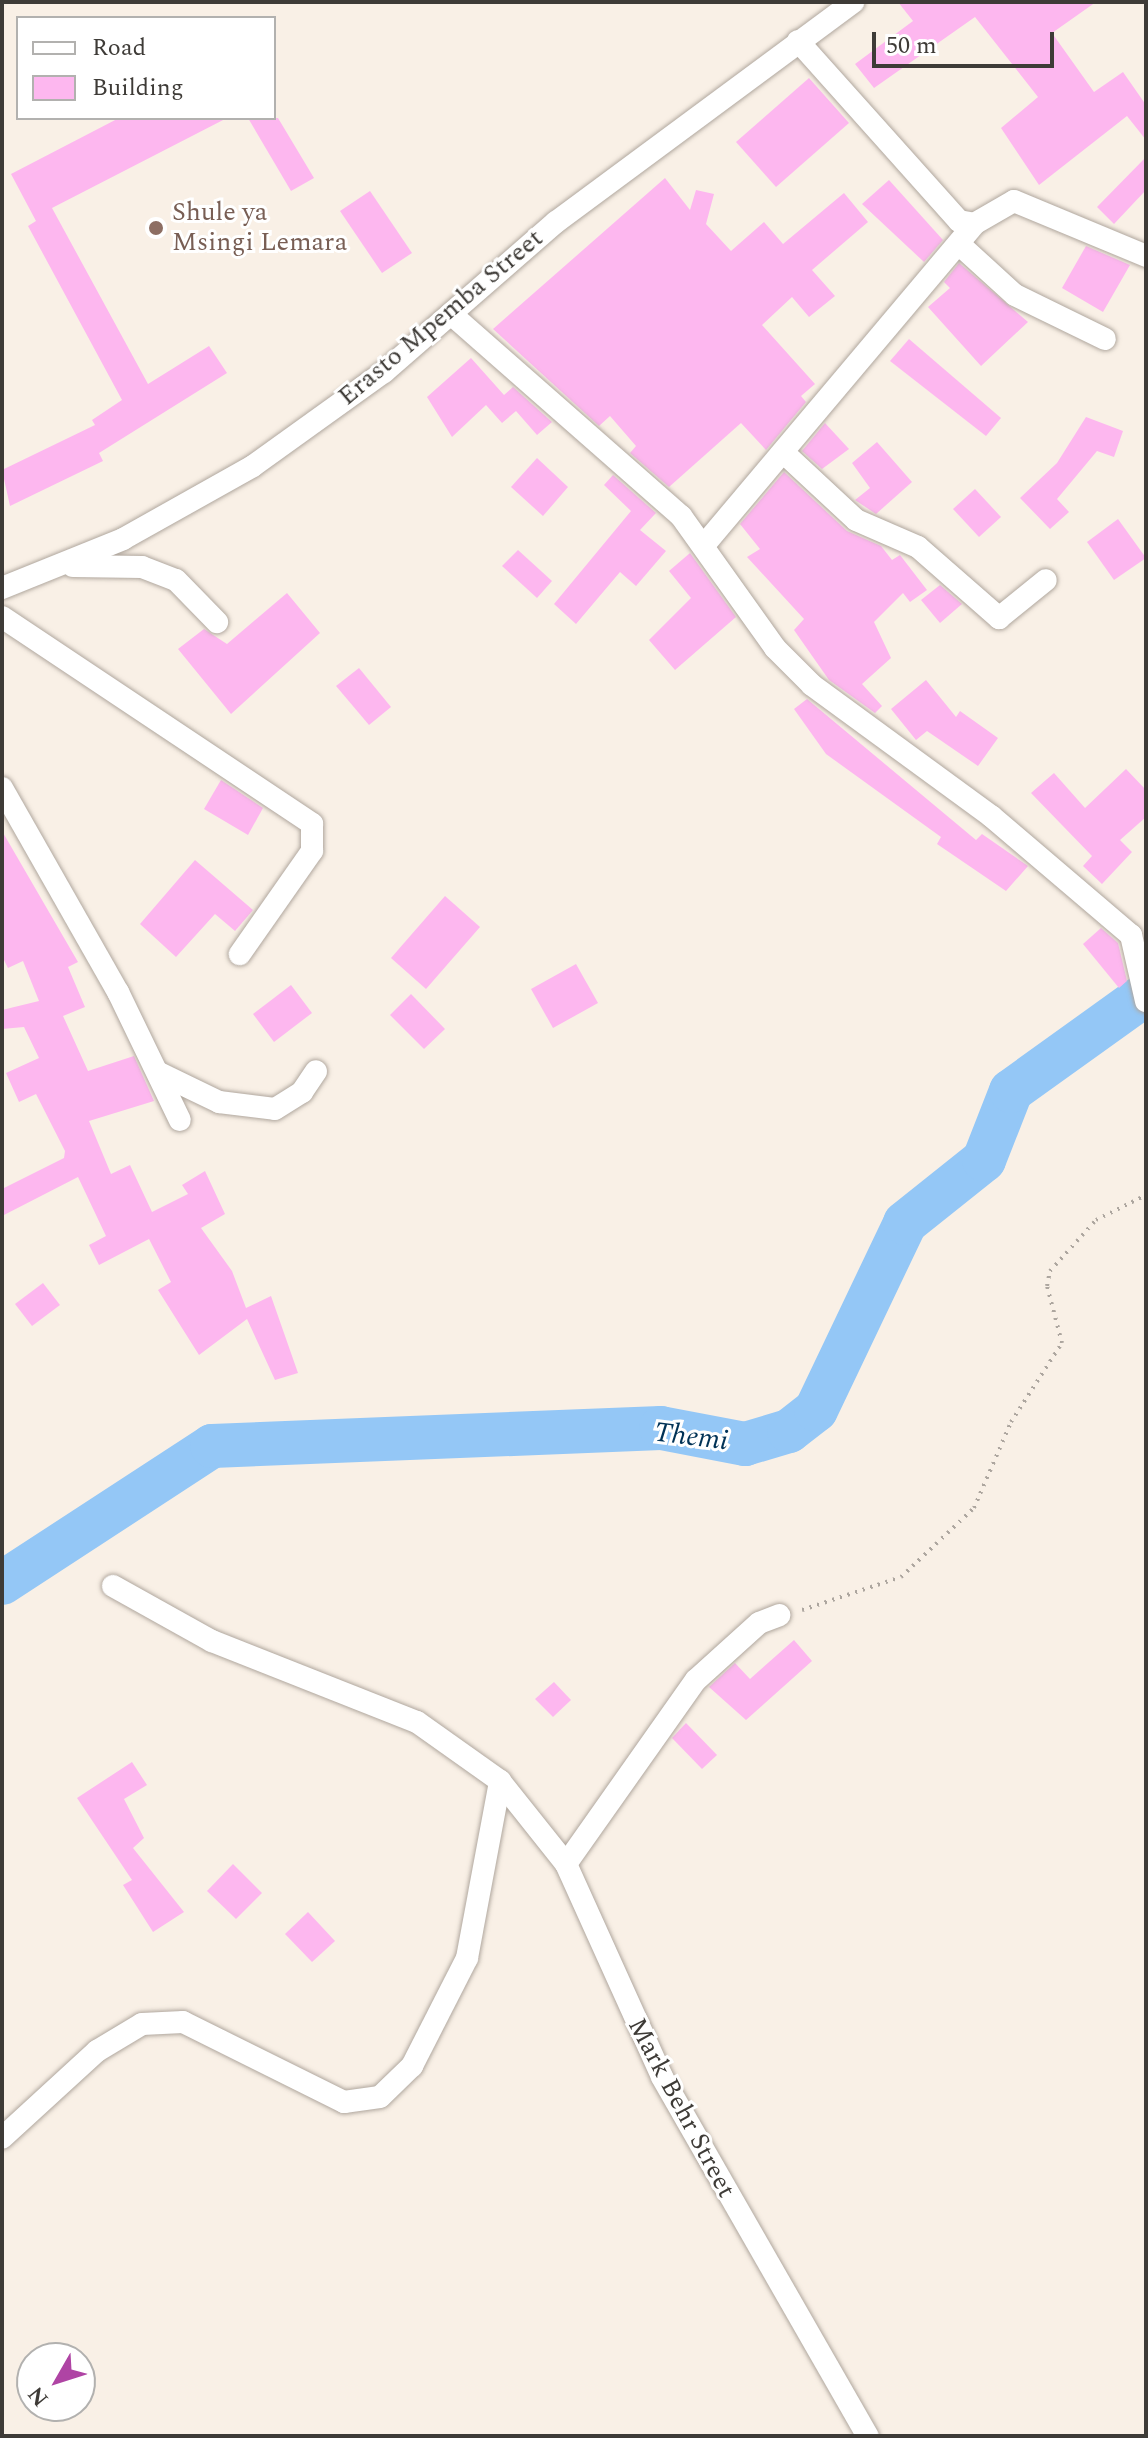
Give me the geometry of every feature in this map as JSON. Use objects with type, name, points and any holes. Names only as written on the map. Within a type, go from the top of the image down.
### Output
[{"type":"street","name":"Erasto Mpemba Street","points":[[2,588],[67,566],[253,466],[384,372],[556,222],[853,2]]},
{"type":"street","points":[[798,41],[959,221],[974,224]]},
{"type":"street","points":[[705,544],[960,245],[974,224],[1014,201],[1146,256]]},
{"type":"street","points":[[960,245],[1015,295],[1105,339]]},
{"type":"street","points":[[451,314],[619,457],[705,544],[775,648],[812,685],[991,816],[1131,935],[1146,1001]]},
{"type":"street","points":[[784,453],[856,520],[918,547],[999,618],[1046,580]]},
{"type":"street","points":[[67,566],[153,571],[195,593],[217,622]]},
{"type":"street","points":[[2,617],[312,824],[312,851],[240,954]]},
{"type":"street","points":[[2,788],[159,1073],[180,1120]]},
{"type":"street","points":[[159,1073],[219,1102],[275,1109],[302,1092],[316,1071]]},
{"type":"street","name":"Mark Behr Street","points":[[113,1586],[212,1641],[417,1722],[500,1781],[566,1864],[662,2077],[868,2436]]},
{"type":"street","points":[[566,1864],[696,1680],[759,1623],[780,1615]]},
{"type":"street","points":[[2,2138],[97,2051],[142,2024],[183,2022],[344,2102],[380,2097],[412,2066],[467,1958],[500,1781]]},
{"type":"path","points":[[780,1615],[856,1597],[901,1577],[974,1508],[1011,1422],[1062,1343],[1047,1286],[1050,1271],[1096,1220],[1146,1195]]},
{"type":"building","points":[[898,2],[1096,2],[1052,33],[1094,92],[1123,72],[1146,105],[1146,140],[1127,116],[1039,185],[1001,128],[1038,97],[975,17],[874,88],[855,64],[913,21]]},
{"type":"building","points":[[809,78],[849,123],[776,187],[736,142]]},
{"type":"building","points":[[278,118],[314,178],[291,191],[249,120]]},
{"type":"building","points":[[115,120],[223,120],[52,208],[148,384],[209,346],[227,373],[99,453],[103,461],[10,506],[2,470],[95,425],[92,420],[122,400],[28,226],[36,221],[11,174]]},
{"type":"building","points":[[1146,157],[1146,190],[1114,224],[1097,207]]},
{"type":"building","points":[[665,178],[690,210],[696,190],[714,194],[706,224],[731,251],[764,222],[783,244],[844,193],[868,222],[812,270],[835,296],[809,317],[792,297],[762,325],[815,384],[801,396],[806,402],[766,450],[741,423],[669,487],[630,453],[636,446],[610,416],[599,426],[493,329]]},
{"type":"building","points":[[889,180],[943,240],[924,262],[862,204]]},
{"type":"building","points":[[370,191],[412,253],[382,273],[340,211]]},
{"type":"building","points":[[1086,246],[1130,265],[1103,312],[1062,288]]},
{"type":"building","points":[[959,263],[1028,322],[981,366],[928,307],[950,288],[944,282]]},
{"type":"building","points":[[909,339],[1001,418],[986,436],[890,361]]},
{"type":"building","points":[[471,358],[504,395],[513,387],[552,422],[537,435],[516,411],[502,423],[486,405],[452,437],[427,397]]},
{"type":"building","points":[[1086,417],[1123,431],[1114,457],[1097,451],[1057,499],[1069,512],[1050,529],[1020,498],[1057,463]]},
{"type":"building","points":[[825,423],[849,449],[822,469],[802,451]]},
{"type":"building","points":[[877,442],[912,482],[876,514],[855,500],[870,488],[852,463]]},
{"type":"building","points":[[537,458],[568,487],[543,516],[511,487]]},
{"type":"building","points":[[784,472],[847,531],[881,546],[892,560],[900,555],[927,590],[910,602],[903,593],[874,622],[891,658],[862,684],[882,706],[875,713],[829,680],[794,630],[804,619],[747,557],[760,549],[740,524]]},
{"type":"building","points":[[613,475],[656,513],[640,530],[666,551],[636,586],[620,572],[576,624],[554,604],[631,511],[604,485]]},
{"type":"building","points":[[975,489],[1001,517],[979,537],[953,509]]},
{"type":"building","points":[[1118,519],[1146,558],[1114,580],[1087,542]]},
{"type":"building","points":[[518,550],[552,581],[537,598],[502,566]]},
{"type":"building","points":[[690,553],[736,617],[675,670],[649,640],[691,598],[669,571]]},
{"type":"building","points":[[940,585],[962,604],[940,623],[921,600]]},
{"type":"building","points":[[287,593],[320,633],[231,714],[178,649],[204,629],[227,644]]},
{"type":"building","points":[[359,668],[391,707],[369,725],[336,686]]},
{"type":"building","points":[[926,680],[956,717],[960,711],[998,738],[978,766],[927,731],[916,740],[891,709]]},
{"type":"building","points":[[807,699],[976,840],[982,834],[1028,866],[1006,891],[937,844],[941,837],[826,754],[794,709]]},
{"type":"building","points":[[1126,769],[1146,790],[1146,817],[1120,840],[1132,852],[1102,884],[1083,866],[1092,856],[1031,793],[1054,773],[1085,808]]},
{"type":"building","points":[[221,780],[263,808],[248,835],[204,809]]},
{"type":"building","points":[[2,831],[78,962],[68,967],[85,1007],[63,1016],[88,1071],[134,1056],[154,1101],[89,1121],[111,1174],[130,1165],[152,1212],[188,1194],[182,1185],[205,1171],[225,1214],[201,1228],[232,1271],[246,1308],[271,1296],[298,1373],[275,1380],[247,1319],[199,1355],[158,1290],[171,1282],[149,1239],[99,1265],[89,1245],[106,1236],[78,1177],[2,1216],[2,1189],[64,1158],[65,1151],[36,1094],[19,1102],[6,1073],[39,1058],[24,1027],[2,1029],[2,1010],[39,1001],[23,961],[8,968],[2,956]]},
{"type":"building","points":[[195,860],[253,910],[235,931],[215,914],[176,957],[140,924]]},
{"type":"building","points":[[445,896],[480,927],[426,989],[391,958]]},
{"type":"building","points":[[1101,928],[1118,943],[1127,981],[1119,988],[1083,944]]},
{"type":"building","points":[[576,964],[598,1003],[553,1028],[531,989]]},
{"type":"building","points":[[291,985],[312,1013],[274,1042],[253,1014]]},
{"type":"building","points":[[411,994],[445,1029],[424,1049],[390,1015]]},
{"type":"building","points":[[43,1283],[60,1305],[32,1326],[15,1304]]},
{"type":"building","points":[[794,1640],[812,1661],[746,1720],[709,1687],[735,1663],[750,1679]]},
{"type":"building","points":[[554,1682],[571,1700],[553,1717],[535,1699]]},
{"type":"building","points":[[686,1723],[717,1755],[702,1769],[672,1738]]},
{"type":"building","points":[[132,1762],[147,1785],[124,1799],[144,1838],[133,1848],[184,1912],[153,1932],[123,1885],[132,1880],[77,1798]]},
{"type":"building","points":[[233,1864],[262,1893],[236,1919],[207,1891]]},
{"type":"building","points":[[308,1912],[335,1941],[312,1962],[285,1934]]},
{"type":"waterway","name":"Themi","points":[[2,1583],[212,1446],[661,1428],[745,1444],[789,1431],[816,1410],[905,1223],[984,1160],[1011,1091],[1146,994]]},
{"type":"place","name":"Shule ya Msingi Lemara","points":[[156,228]]}]
